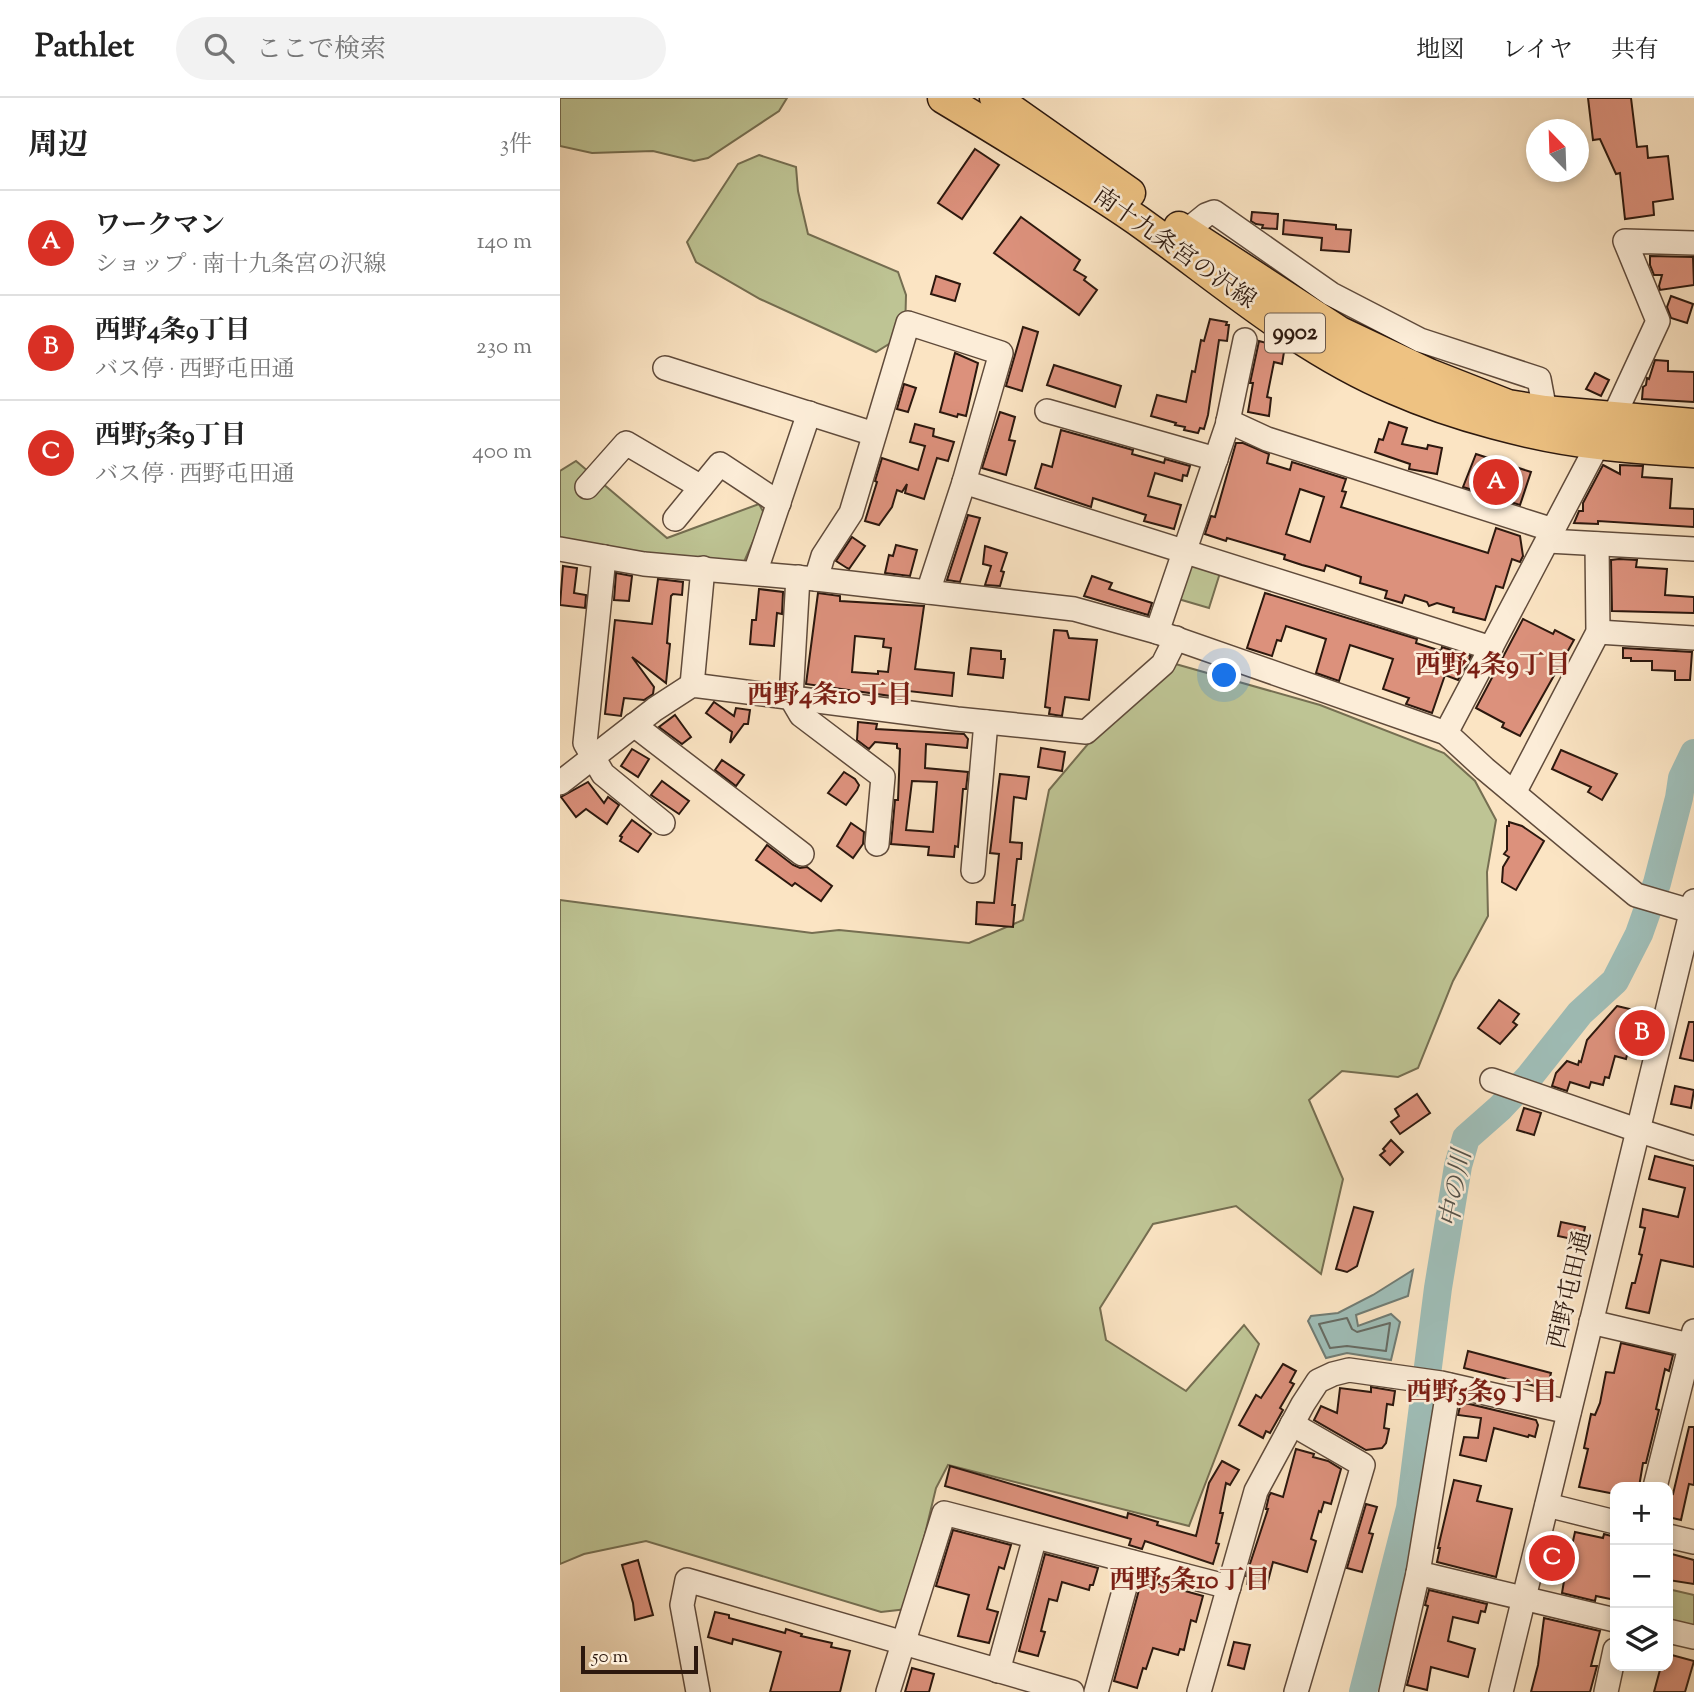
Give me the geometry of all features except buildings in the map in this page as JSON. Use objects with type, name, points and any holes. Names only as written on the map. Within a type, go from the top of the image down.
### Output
[{"type":"main road","name":"南十九条宮の沢線","points":[[943,98],[1136,220],[1258,309],[1339,362],[1395,389],[1498,424],[1550,437],[1605,426],[1694,424]]},
{"type":"main road","name":"南十九条宮の沢線","points":[[995,98],[1185,232],[1340,332],[1451,383],[1508,405],[1605,426],[1694,452]]},
{"type":"street","points":[[1446,733],[1658,321],[1625,241],[1694,243]]},
{"type":"street","points":[[877,844],[883,778],[801,715],[791,698],[807,578],[851,513],[908,323],[1001,352],[964,482],[928,592]]},
{"type":"street","points":[[560,783],[634,725],[692,685],[1086,732],[1163,664],[1183,551],[1228,421],[1245,340]]},
{"type":"street","points":[[665,368],[874,435]]},
{"type":"street","points":[[1047,411],[1216,459]]},
{"type":"street","points":[[755,573],[809,413]]},
{"type":"street","points":[[1228,421],[1267,439],[1550,535],[1597,544],[1694,549]]},
{"type":"street","points":[[587,487],[626,443],[701,487]]},
{"type":"street","points":[[675,519],[720,464],[779,503]]},
{"type":"street","points":[[964,482],[1491,648]]},
{"type":"street","points":[[1514,793],[1598,632],[1597,544]]},
{"type":"street","points":[[560,549],[644,564],[807,578],[1074,609],[1167,635],[1446,733],[1636,895],[1664,904],[1693,908]]},
{"type":"street","points":[[604,557],[585,743],[603,774],[663,823]]},
{"type":"street","points":[[692,685],[703,568]]},
{"type":"street","points":[[1598,632],[1694,638]]},
{"type":"street","points":[[972,871],[986,722]]},
{"type":"street","points":[[634,725],[802,854]]},
{"type":"street","name":"西野屯田通","points":[[1501,1692],[1693,908]]},
{"type":"street","points":[[1492,1080],[1694,1148]]},
{"type":"street","points":[[1591,1322],[1693,1341],[1656,1482]]},
{"type":"street","points":[[1199,1692],[1256,1491],[1318,1381],[1349,1370],[1445,1384],[1569,1412]]},
{"type":"street","points":[[1391,1692],[1418,1573],[1445,1384]]},
{"type":"street","points":[[1293,1424],[1363,1465],[1296,1692]]},
{"type":"street","points":[[1547,1505],[1610,1521]]},
{"type":"street","points":[[888,1692],[944,1513],[1229,1587]]},
{"type":"street","points":[[998,1671],[1035,1537]]},
{"type":"street","points":[[1673,1537],[1694,1542]]},
{"type":"street","points":[[1096,1692],[1132,1562]]},
{"type":"street","points":[[1418,1573],[1610,1619]]},
{"type":"street","points":[[698,1692],[682,1605],[687,1580],[1072,1692]]},
{"type":"street","points":[[1673,1632],[1694,1637]]},
{"type":"street","points":[[1606,1692],[1610,1671]]},
{"type":"green space","points":[[560,98],[787,98],[779,111],[708,158],[694,161],[653,151],[592,153],[560,146]]},
{"type":"green space","points":[[759,155],[796,167],[798,191],[808,234],[898,272],[906,295],[905,334],[876,352],[760,299],[696,262],[687,242],[738,164]]},
{"type":"green space","points":[[576,461],[667,538],[759,504],[765,515],[743,564],[560,546],[560,471]]},
{"type":"green space","points":[[1188,562],[1220,573],[1209,608],[1175,598]]},
{"type":"green space","points":[[1172,663],[1320,705],[1444,753],[1475,781],[1496,820],[1487,872],[1488,916],[1453,981],[1418,1068],[1398,1077],[1342,1071],[1309,1100],[1343,1179],[1321,1274],[1236,1206],[1153,1224],[1100,1308],[1106,1340],[1186,1391],[1244,1325],[1259,1344],[1189,1526],[948,1465],[936,1488],[907,1609],[881,1612],[646,1541],[584,1554],[560,1564],[560,900],[812,933],[839,930],[969,943],[1023,920],[1049,790],[1099,731]]},
{"type":"green space","points":[[1673,1590],[1694,1595],[1694,1629],[1673,1624]]},
{"type":"water","points":[[1413,1270],[1408,1296],[1356,1315],[1358,1326],[1391,1314],[1400,1322],[1391,1360],[1347,1353],[1326,1358],[1308,1321],[1311,1316],[1338,1313]]},
{"type":"waterway","name":"中の川","points":[[1363,1692],[1410,1508],[1438,1288],[1458,1166],[1466,1138],[1500,1108],[1530,1076],[1580,1013],[1615,981],[1639,934],[1657,883],[1682,778],[1694,753]]},
{"type":"place","name":"ワークマン","points":[[1496,482]]},
{"type":"place","name":"西野4条9丁目","points":[[1642,1033]]},
{"type":"place","name":"西野5条9丁目","points":[[1552,1558]]},
{"type":"district","name":"西野4条9丁目","points":[[1493,666]]},
{"type":"district","name":"西野4条10丁目","points":[[830,696]]},
{"type":"district","name":"西野5条9丁目","points":[[1482,1393]]},
{"type":"district","name":"西野5条10丁目","points":[[1190,1581]]}]
